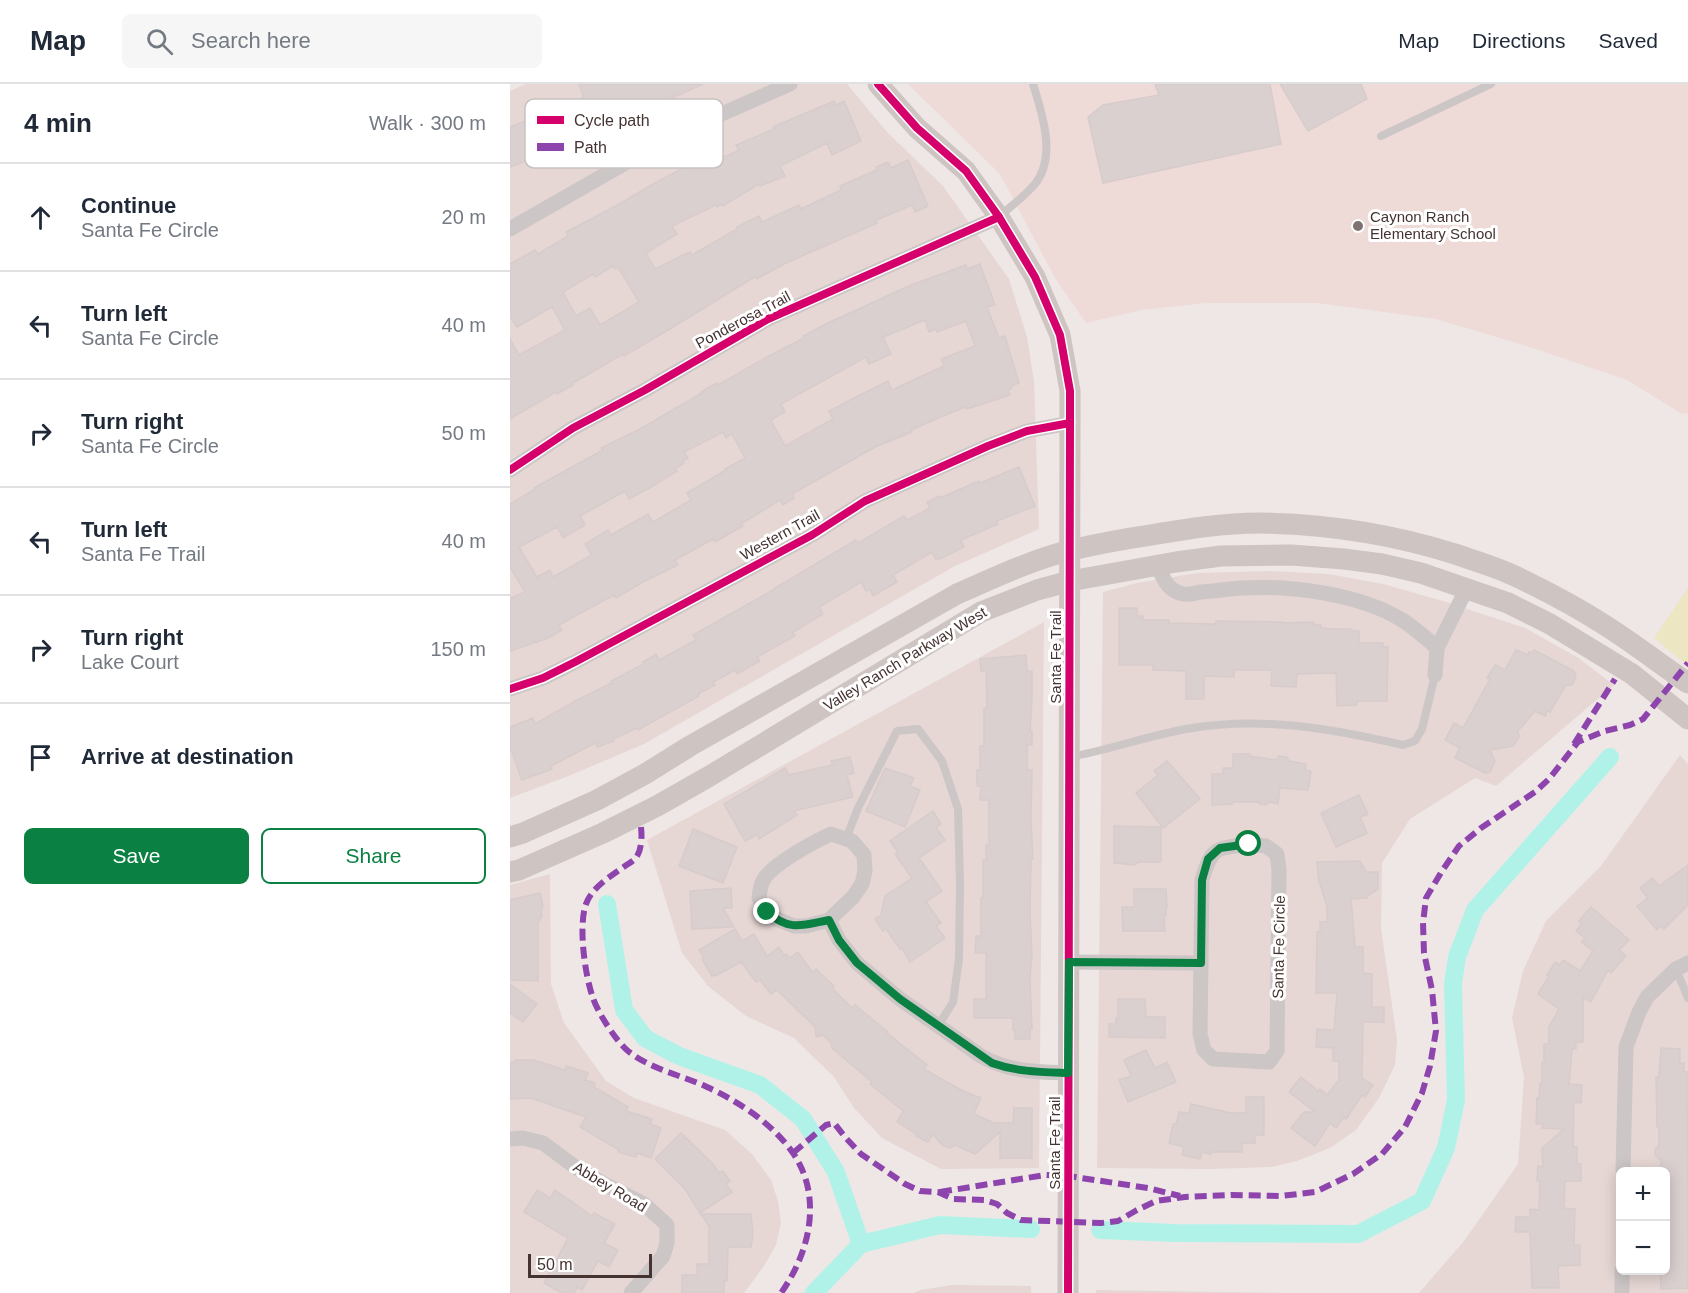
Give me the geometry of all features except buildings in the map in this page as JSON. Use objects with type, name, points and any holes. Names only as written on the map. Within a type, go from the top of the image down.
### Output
[{"type":"main road","name":"Santa Fe Trail","points":[[878,84],[917,128],[966,171],[999,217],[1035,277],[1060,335],[1070,391],[1068,1284]]},
{"type":"main road","name":"Valley Ranch Parkway West","points":[[510,837],[606,795],[645,774],[957,594],[1015,568],[1070,550],[1173,531],[1259,523],[1307,525],[1402,539],[1483,563],[1514,576],[1602,623],[1688,683]]},
{"type":"main road","name":"Valley Ranch Parkway West","points":[[510,872],[603,833],[657,806],[981,612],[1037,590],[1070,581],[1221,556],[1291,555],[1344,559],[1422,573],[1467,588],[1508,603],[1550,624],[1632,674],[1688,719]]},
{"type":"street","points":[[723,113],[790,84]]},
{"type":"street","points":[[510,229],[617,168]]},
{"type":"street","name":"Ponderosa Trail","points":[[510,470],[573,428],[768,320],[999,217]]},
{"type":"street","name":"Western Trail","points":[[510,689],[543,678],[585,656],[812,535],[865,501],[1027,431],[1070,423]]},
{"type":"street","points":[[1157,565],[1172,590],[1184,594],[1243,588],[1281,588],[1351,599],[1400,618],[1437,648]]},
{"type":"street","points":[[1435,675],[1437,648],[1467,588]]},
{"type":"street","points":[[831,834],[846,839],[852,841],[864,855],[865,878],[853,897],[829,920],[806,926],[794,926],[774,918],[767,912],[759,898],[763,880],[769,873],[818,840],[831,834]]},
{"type":"street","name":"Santa Fe Circle","points":[[1249,844],[1266,846],[1277,854],[1280,870],[1277,1051],[1269,1062],[1213,1059],[1203,1050],[1200,1034],[1201,963],[1202,880],[1208,859],[1220,848],[1249,844]]},
{"type":"street","points":[[829,920],[839,940],[857,963],[900,999],[992,1063],[1006,1068],[1028,1071],[1068,1073]]},
{"type":"street","points":[[1069,962],[1201,963]]},
{"type":"street","points":[[1623,1167],[1626,1047],[1647,997],[1682,966]]},
{"type":"street","name":"Abbey Road","points":[[510,1139],[523,1137],[543,1143],[578,1169],[644,1204],[667,1225],[667,1242],[663,1256],[631,1293]]},
{"type":"street","points":[[1622,1275],[1622,1293]]},
{"type":"lane","points":[[999,217],[1036,183],[1046,162],[1046,140],[1033,84]]},
{"type":"lane","points":[[1381,136],[1491,84]]},
{"type":"lane","points":[[1069,757],[1187,729],[1245,723],[1314,727],[1403,745],[1415,741],[1422,729],[1435,675]]},
{"type":"lane","points":[[846,839],[858,808],[897,731],[918,729],[942,762],[958,809],[959,959],[953,1002],[938,1026]]},
{"type":"lane","points":[[1682,966],[1688,998]]},
{"type":"shaded area","points":[[526,84],[847,84],[887,132],[943,186],[1009,279],[1027,337],[1034,381],[1039,529],[955,566],[644,744],[510,798],[510,91]]},
{"type":"shaded area","name":"Caynon Ranch Elementary School","points":[[908,84],[1688,84],[1688,413],[1682,414],[1627,380],[1530,347],[1436,319],[1318,303],[1206,303],[1141,310],[1086,323],[1055,278],[1000,174]]},
{"type":"shaded area","points":[[1271,571],[1329,574],[1383,584],[1525,628],[1577,657],[1614,685],[1496,786],[1475,778],[1410,819],[1382,863],[1381,928],[1397,1040],[1395,1065],[1379,1098],[1356,1130],[1330,1148],[1297,1161],[1272,1167],[1097,1168],[1103,592],[1137,583],[1197,573]]},
{"type":"shaded area","points":[[1688,588],[1688,666],[1654,638]]},
{"type":"shaded area","points":[[1044,622],[1039,1168],[941,1169],[882,1138],[854,1108],[834,1077],[794,1038],[746,1016],[708,986],[682,953],[647,840]]},
{"type":"shaded area","points":[[1680,755],[1688,764],[1688,1293],[1419,1293],[1464,1241],[1518,1164],[1524,1077],[1512,1018],[1523,971],[1546,921],[1601,866]]},
{"type":"shaded area","points":[[550,874],[551,984],[564,1023],[606,1081],[634,1098],[725,1130],[752,1154],[771,1180],[778,1201],[781,1223],[776,1245],[744,1293],[510,1293],[510,885]]},
{"type":"shaded area","points":[[952,1285],[1031,1286],[1031,1293],[914,1293]]},
{"type":"shaded area","points":[[1096,1290],[1280,1293],[1096,1293]]},
{"type":"waterway","points":[[1100,1230],[1175,1233],[1358,1234],[1422,1201],[1446,1148],[1456,1100],[1453,984],[1457,957],[1475,910],[1610,757]]},
{"type":"waterway","points":[[607,904],[624,1010],[645,1038],[679,1056],[760,1085],[803,1119],[836,1172],[861,1244]]},
{"type":"waterway","points":[[814,1293],[861,1244],[940,1225],[1031,1229]]},
{"type":"marked path","points":[[793,1153],[826,1125],[834,1123],[861,1154],[905,1184],[920,1191],[938,1192],[953,1199],[985,1200],[997,1204],[1007,1213],[1021,1220],[1101,1223],[1118,1221],[1156,1201],[1185,1197],[1281,1196],[1315,1192],[1353,1174],[1382,1154],[1405,1127],[1422,1093],[1430,1066],[1436,1031],[1432,990],[1424,953],[1423,923],[1426,898],[1442,871],[1459,846],[1481,828],[1535,792],[1549,779],[1578,742],[1643,719],[1688,663]]},
{"type":"marked path","points":[[1574,744],[1615,679]]},
{"type":"marked path","points":[[641,827],[640,847],[636,858],[597,887],[586,904],[583,938],[590,989],[603,1019],[628,1051],[646,1063],[707,1087],[743,1106],[775,1132],[793,1153],[808,1188],[809,1224],[799,1260],[781,1293]]},
{"type":"marked path","points":[[940,1192],[1045,1175],[1068,1176],[1148,1188],[1180,1196]]},
{"type":"cycle path","points":[[878,84],[917,128],[966,171],[999,217],[1035,277],[1060,335],[1070,391],[1068,1293]]},
{"type":"cycle path","points":[[510,470],[573,428],[645,390],[768,319],[999,217]]},
{"type":"cycle path","points":[[510,689],[543,678],[575,662],[812,535],[865,501],[1027,431],[1070,423]]},
{"type":"place","name":"Caynon Ranch Elementary School","points":[[1358,226]]},
{"type":"route","points":[[767,912],[774,918],[794,926],[806,926],[829,920],[839,940],[857,963],[900,999],[992,1063],[1006,1068],[1028,1071],[1068,1073],[1069,962],[1201,963],[1202,880],[1208,859],[1220,848],[1249,844]]}]
